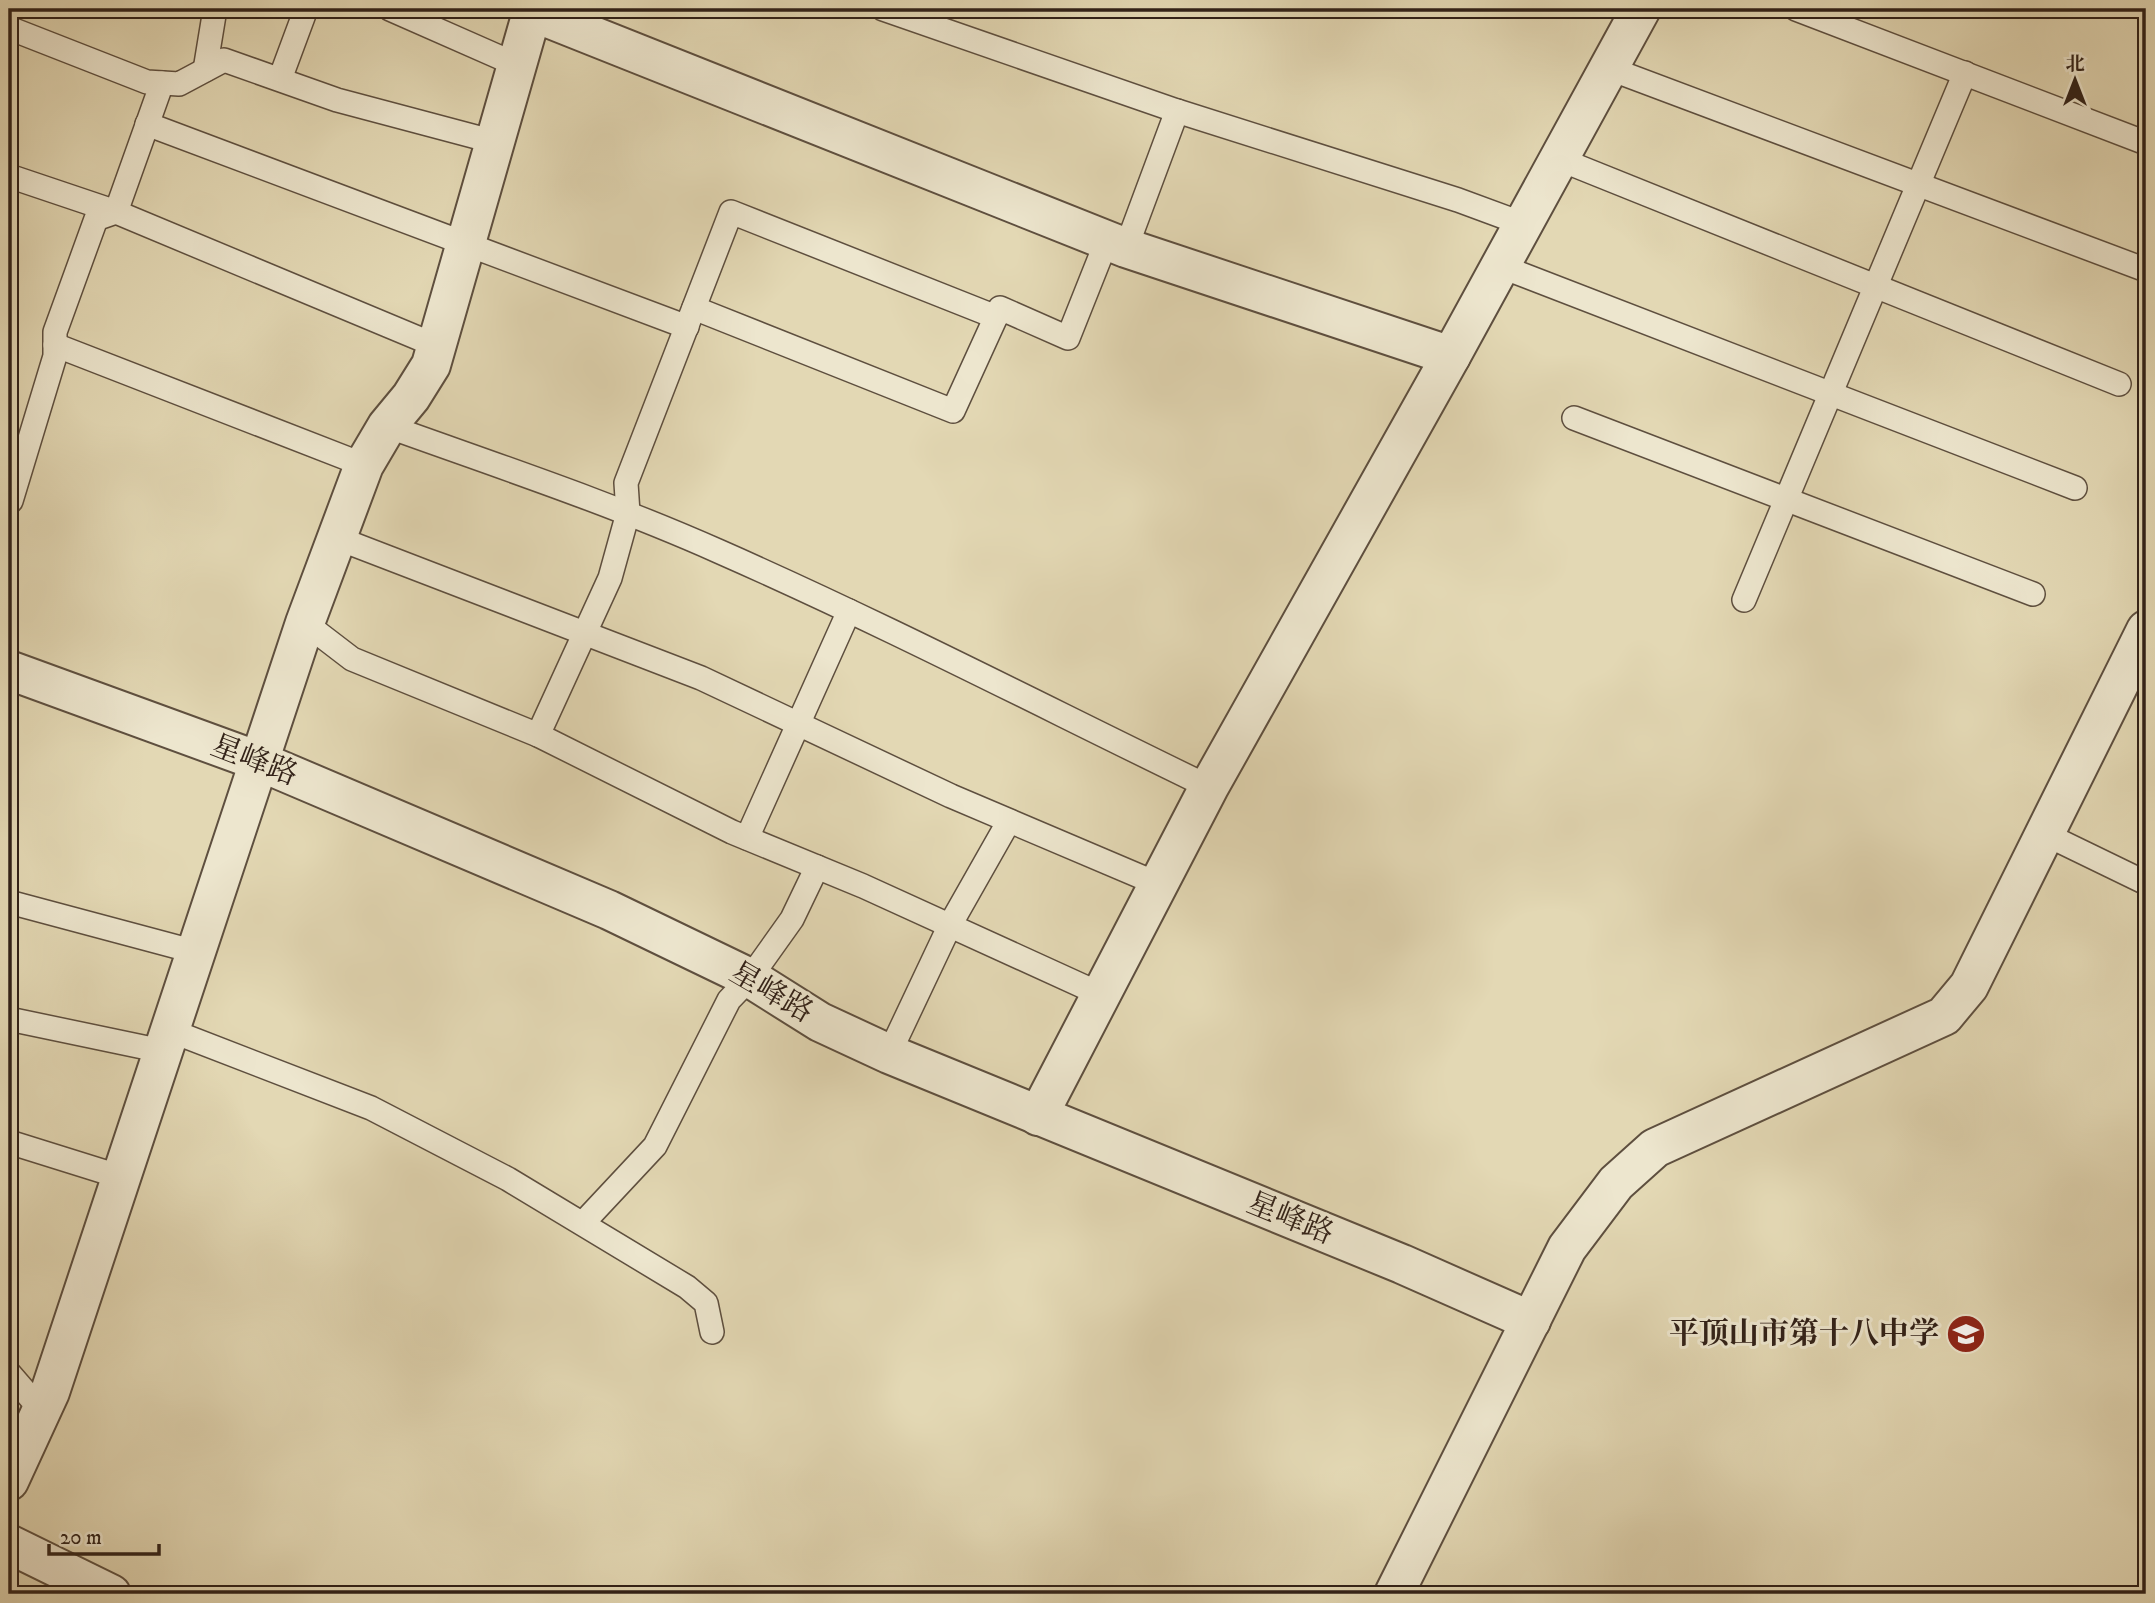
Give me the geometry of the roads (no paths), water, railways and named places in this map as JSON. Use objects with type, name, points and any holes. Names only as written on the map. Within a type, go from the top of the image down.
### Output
[{"type":"street","points":[[1038,1116],[1209,787],[1451,356],[1640,9]]},
{"type":"street","points":[[9,1478],[50,1392],[305,623],[364,465],[387,426],[411,397],[431,365],[533,10],[1116,244],[1451,356]]},
{"type":"street","points":[[1394,1594],[1567,1248],[1616,1182],[1655,1148],[1944,1016],[1969,986],[2146,630]]},
{"type":"street","name":"星峰路","points":[[9,670],[261,762],[609,910],[750,978],[820,1022],[889,1054],[1402,1264],[1531,1321]]},
{"type":"street","points":[[9,1544],[111,1594]]},
{"type":"lane","points":[[205,70],[215,9]]},
{"type":"lane","points":[[279,79],[306,9]]},
{"type":"lane","points":[[883,9],[1177,111],[1458,200],[1523,224]]},
{"type":"lane","points":[[1796,9],[2146,143]]},
{"type":"lane","points":[[405,12],[517,65]]},
{"type":"lane","points":[[9,28],[147,82],[178,84],[224,60],[337,100],[495,142]]},
{"type":"lane","points":[[1608,68],[2146,270]]},
{"type":"lane","points":[[1744,600],[1965,73]]},
{"type":"lane","points":[[116,212],[162,83]]},
{"type":"lane","points":[[147,124],[466,243],[690,318],[953,411],[1000,308],[1068,338],[1116,244],[1177,111]]},
{"type":"lane","points":[[1559,159],[2119,384]]},
{"type":"lane","points":[[9,176],[116,212],[437,346]]},
{"type":"lane","points":[[11,500],[55,356],[55,332],[96,219],[116,212]]},
{"type":"lane","points":[[538,735],[610,578],[628,513],[626,483],[731,212],[996,317]]},
{"type":"lane","points":[[1500,266],[2075,488]]},
{"type":"lane","points":[[55,345],[364,465]]},
{"type":"lane","points":[[1574,418],[2033,594]]},
{"type":"lane","points":[[387,426],[628,513],[718,551],[849,611],[1209,787]]},
{"type":"lane","points":[[337,538],[701,678],[940,791],[1158,884]]},
{"type":"lane","points":[[747,838],[849,611]]},
{"type":"lane","points":[[305,623],[352,659],[538,735],[747,838],[950,925],[1100,994]]},
{"type":"lane","points":[[889,1054],[950,925],[1009,821]]},
{"type":"lane","points":[[2045,834],[2146,883]]},
{"type":"lane","points":[[583,1223],[655,1146],[729,1000],[750,978],[792,919],[817,867]]},
{"type":"lane","points":[[9,902],[196,951]]},
{"type":"lane","points":[[9,1019],[166,1040],[371,1108],[583,1223],[697,1295],[706,1303],[712,1332]]},
{"type":"lane","points":[[9,1142],[121,1177]]},
{"type":"lane","points":[[9,1373],[41,1410]]},
{"type":"place","name":"平顶山市第十八中学","points":[[1966,1334]]}]
